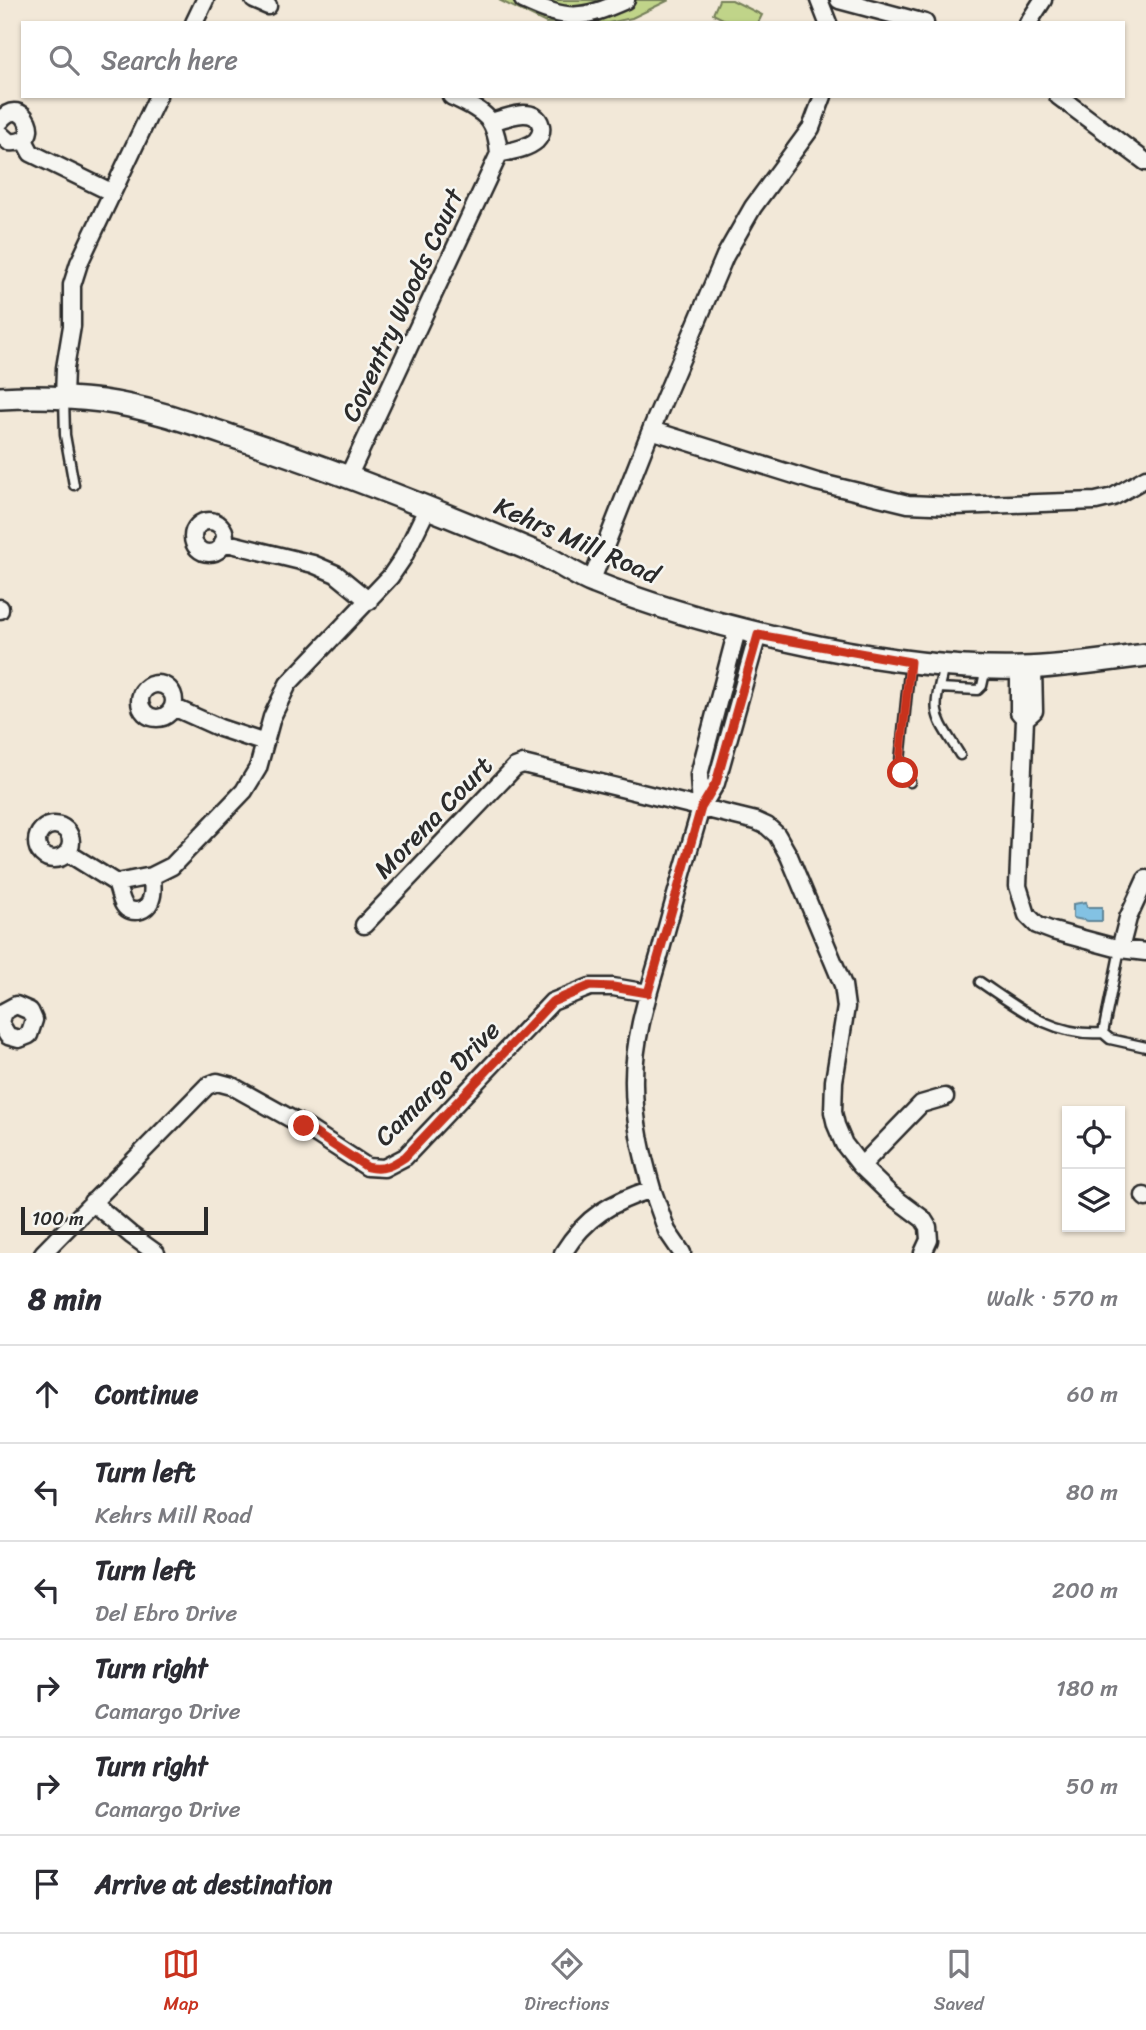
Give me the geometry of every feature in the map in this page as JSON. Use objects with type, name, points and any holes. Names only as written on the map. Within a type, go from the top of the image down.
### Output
[{"type":"main road","name":"Kehrs Mill Road","points":[[0,398],[104,401],[155,413],[272,449],[470,524],[547,557],[591,582],[655,605],[758,635],[910,662],[944,665],[1026,668],[1146,655]]},
{"type":"street","points":[[195,21],[205,0]]},
{"type":"street","points":[[523,0],[561,15],[574,17],[603,10],[626,0]]},
{"type":"street","points":[[819,0],[827,21]]},
{"type":"street","points":[[839,0],[918,21]]},
{"type":"street","points":[[1029,21],[1043,0]]},
{"type":"street","points":[[868,21],[878,10]]},
{"type":"street","points":[[64,398],[65,368],[72,326],[72,285],[111,192],[157,98]]},
{"type":"street","points":[[455,98],[481,111],[492,122],[499,154],[534,142],[541,133],[541,126],[535,117],[524,114],[492,122]]},
{"type":"street","points":[[591,582],[651,430],[725,256],[753,208],[811,128],[822,98]]},
{"type":"street","points":[[1061,98],[1146,162]]},
{"type":"street","points":[[0,121],[11,112],[25,117],[29,126],[24,140],[31,153],[111,192]]},
{"type":"street","points":[[0,134],[9,142],[24,140]]},
{"type":"street","name":"Coventry Woods Court","points":[[348,477],[499,154]]},
{"type":"street","points":[[651,430],[817,482],[920,505],[1096,501],[1122,493],[1146,478]]},
{"type":"street","points":[[116,883],[152,876],[172,866],[244,791],[258,768],[272,716],[288,684],[369,601],[403,558],[427,509]]},
{"type":"street","points":[[223,542],[313,564],[336,574],[369,601]]},
{"type":"street","points":[[701,808],[699,775],[737,630]]},
{"type":"street","points":[[682,1253],[667,1231],[652,1189],[639,1135],[634,1081],[636,1055],[648,993],[701,808],[716,783],[758,635]]},
{"type":"street","points":[[1026,668],[1034,710],[1025,719],[1018,886],[1022,904],[1027,915],[1037,925],[1120,949],[1146,952]]},
{"type":"street","points":[[173,707],[219,728],[265,743]]},
{"type":"street","name":"Morena Court","points":[[364,925],[514,767],[523,764],[767,826],[777,835],[789,856],[843,985],[846,1007],[835,1073],[833,1112],[844,1144],[861,1166],[891,1195],[923,1219],[928,1227],[929,1240],[923,1253]]},
{"type":"street","points":[[68,853],[116,883],[124,905],[134,911],[146,909],[151,900],[152,876]]},
{"type":"street","points":[[1120,949],[1128,918],[1146,879]]},
{"type":"street","name":"Camargo Drive","points":[[43,1253],[206,1086],[217,1082],[232,1086],[304,1126],[367,1167],[376,1169],[392,1166],[405,1157],[552,1002],[590,986],[648,993]]},
{"type":"street","points":[[861,1166],[921,1104],[945,1097]]},
{"type":"street","points":[[563,1253],[575,1236],[604,1209],[620,1199],[652,1189]]},
{"type":"street","points":[[92,1202],[156,1253]]},
{"type":"lane","points":[[64,398],[65,435],[74,485]]},
{"type":"lane","points":[[910,662],[900,761],[903,773],[910,782]]},
{"type":"lane","points":[[944,665],[935,710],[937,718],[960,755]]},
{"type":"lane","points":[[939,688],[978,690],[982,686],[986,667]]},
{"type":"lane","points":[[1103,1033],[1120,949]]},
{"type":"lane","points":[[979,982],[1035,1019],[1074,1033],[1103,1033],[1110,1039],[1146,1047]]},
{"type":"green space","points":[[499,0],[669,0],[632,18],[618,21],[542,21]]},
{"type":"green space","points":[[719,0],[732,0],[762,15],[759,21],[727,21],[713,14]]},
{"type":"water","points":[[1086,902],[1087,907],[1102,907],[1102,921],[1073,918],[1073,904]]},
{"type":"route","points":[[304,1126],[367,1167],[376,1169],[392,1166],[405,1157],[552,1002],[590,986],[648,993],[701,808],[716,783],[758,635],[910,662],[900,761],[903,773]]}]
